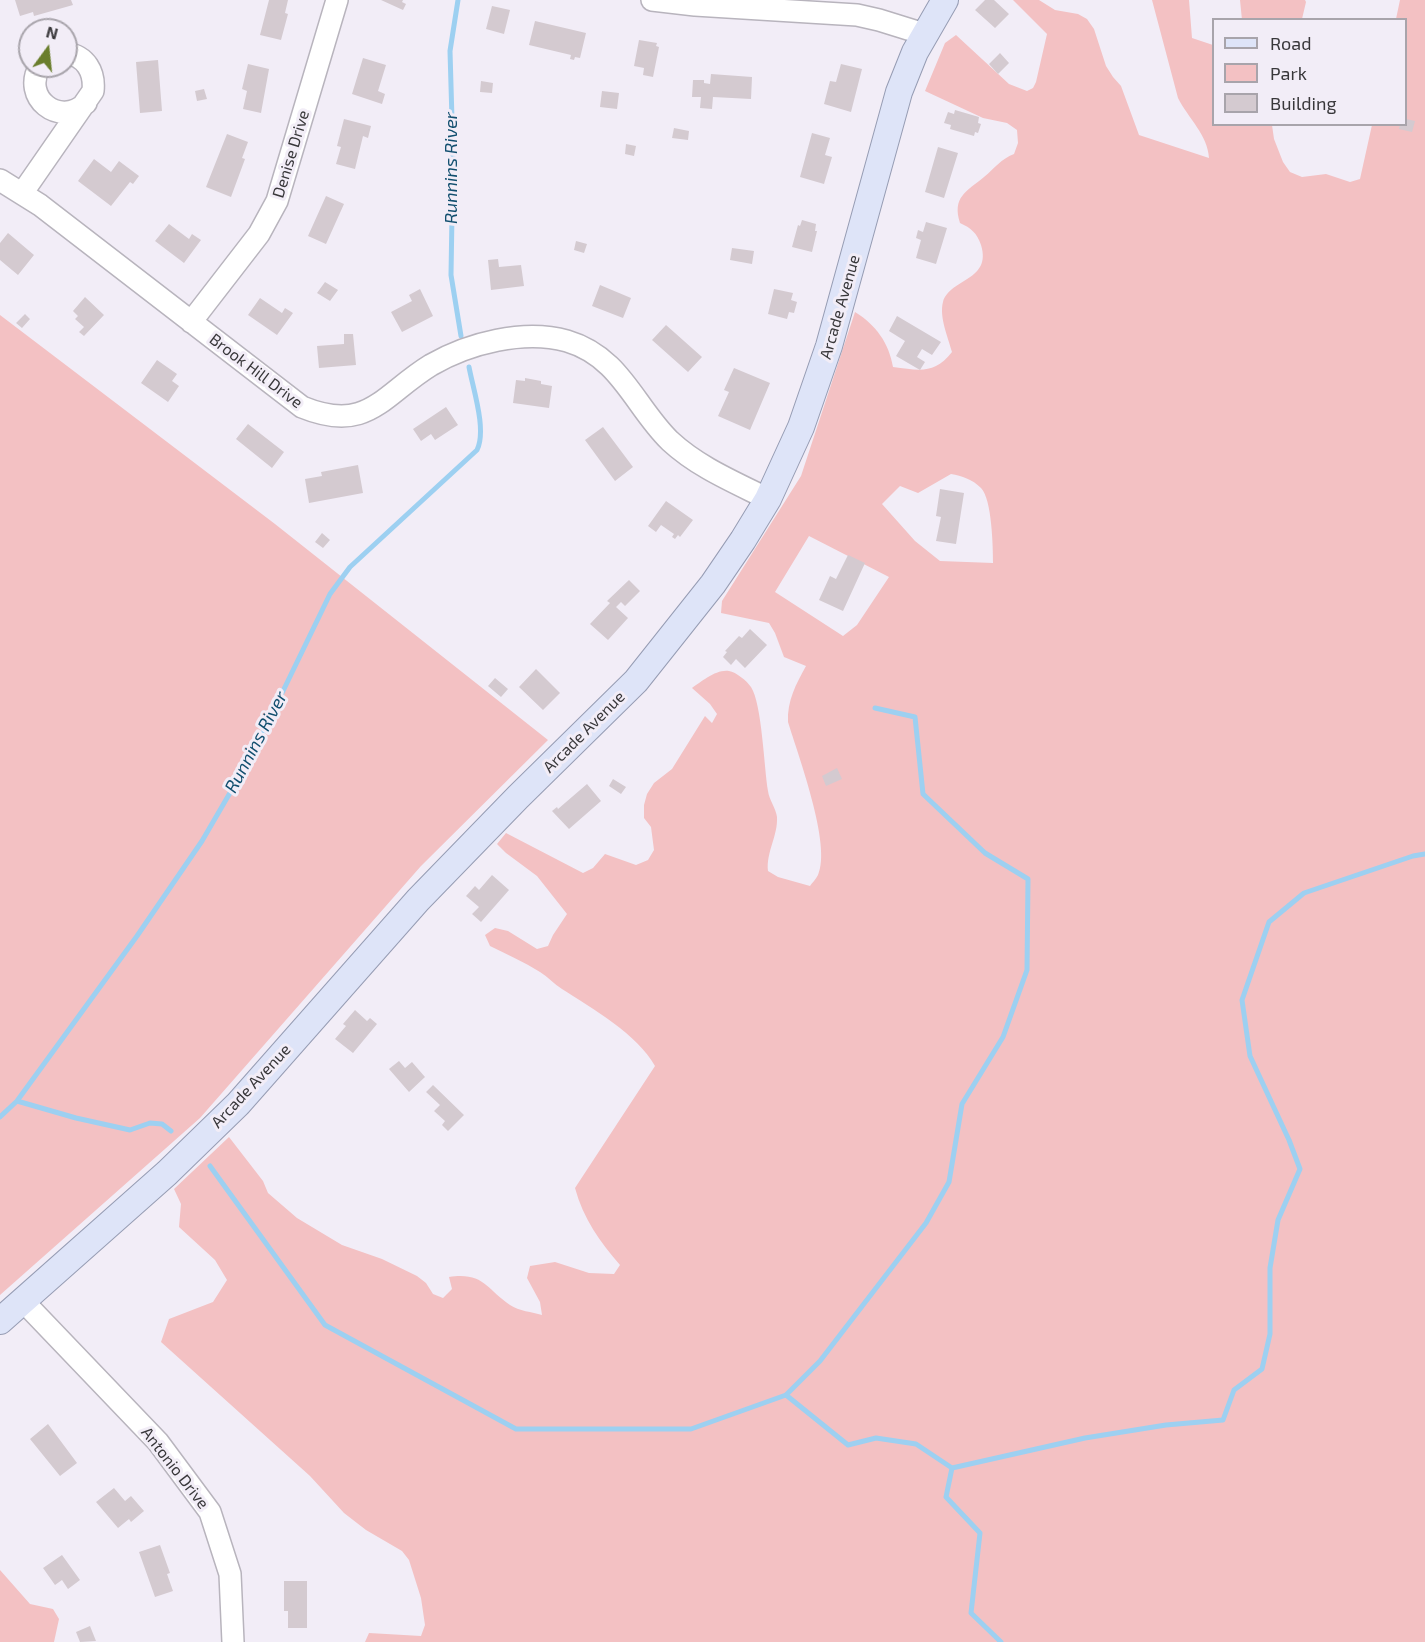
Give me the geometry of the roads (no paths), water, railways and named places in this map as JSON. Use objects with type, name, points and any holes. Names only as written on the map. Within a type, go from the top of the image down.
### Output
[{"type":"main road","name":"Arcade Avenue","points":[[0,1321],[167,1173],[238,1104],[418,900],[636,681],[713,584],[768,499],[794,445],[816,387],[844,296],[899,92],[924,34],[945,0]]},
{"type":"street","name":"Denise Drive","points":[[191,321],[259,234],[278,201],[337,0]]},
{"type":"street","points":[[652,0],[694,5],[857,15],[924,34]]},
{"type":"street","points":[[23,192],[93,91],[92,71],[86,62],[78,57]]},
{"type":"street","points":[[35,78],[34,86],[37,95],[53,123],[52,151]]},
{"type":"street","points":[[43,104],[51,110],[71,112],[81,108],[88,100]]},
{"type":"street","name":"Brook Hill Drive","points":[[0,180],[23,192],[302,407],[319,414],[336,417],[350,416],[366,412],[434,364],[470,348],[495,341],[526,337],[568,341],[610,365],[622,377],[656,427],[689,457],[768,499]]},
{"type":"street","name":"Antonio Drive","points":[[22,1301],[158,1442],[210,1512],[230,1574],[233,1642]]},
{"type":"waterway","name":"Runnins River","points":[[458,0],[450,51],[453,154],[451,275],[461,336]]},
{"type":"waterway","name":"Runnins River","points":[[0,1117],[17,1101],[137,936],[202,841],[252,755],[330,594],[350,567],[477,450],[480,442],[480,421],[469,367]]},
{"type":"waterway","points":[[210,1166],[325,1325],[516,1429],[691,1429],[786,1395],[820,1361],[926,1223],[949,1182],[962,1104],[1003,1037],[1027,970],[1028,879],[985,853],[923,794],[915,717],[875,708]]},
{"type":"waterway","points":[[786,1395],[848,1445],[876,1438],[916,1444],[952,1468],[1085,1438],[1166,1425],[1223,1420],[1234,1390],[1262,1369],[1270,1334],[1270,1268],[1278,1220],[1300,1169],[1250,1056],[1242,1000],[1269,922],[1304,893],[1425,854]]},
{"type":"waterway","points":[[17,1101],[76,1118],[130,1130],[150,1123],[162,1124],[171,1131]]},
{"type":"waterway","points":[[952,1468],[946,1497],[980,1533],[971,1613],[1001,1642]]}]
